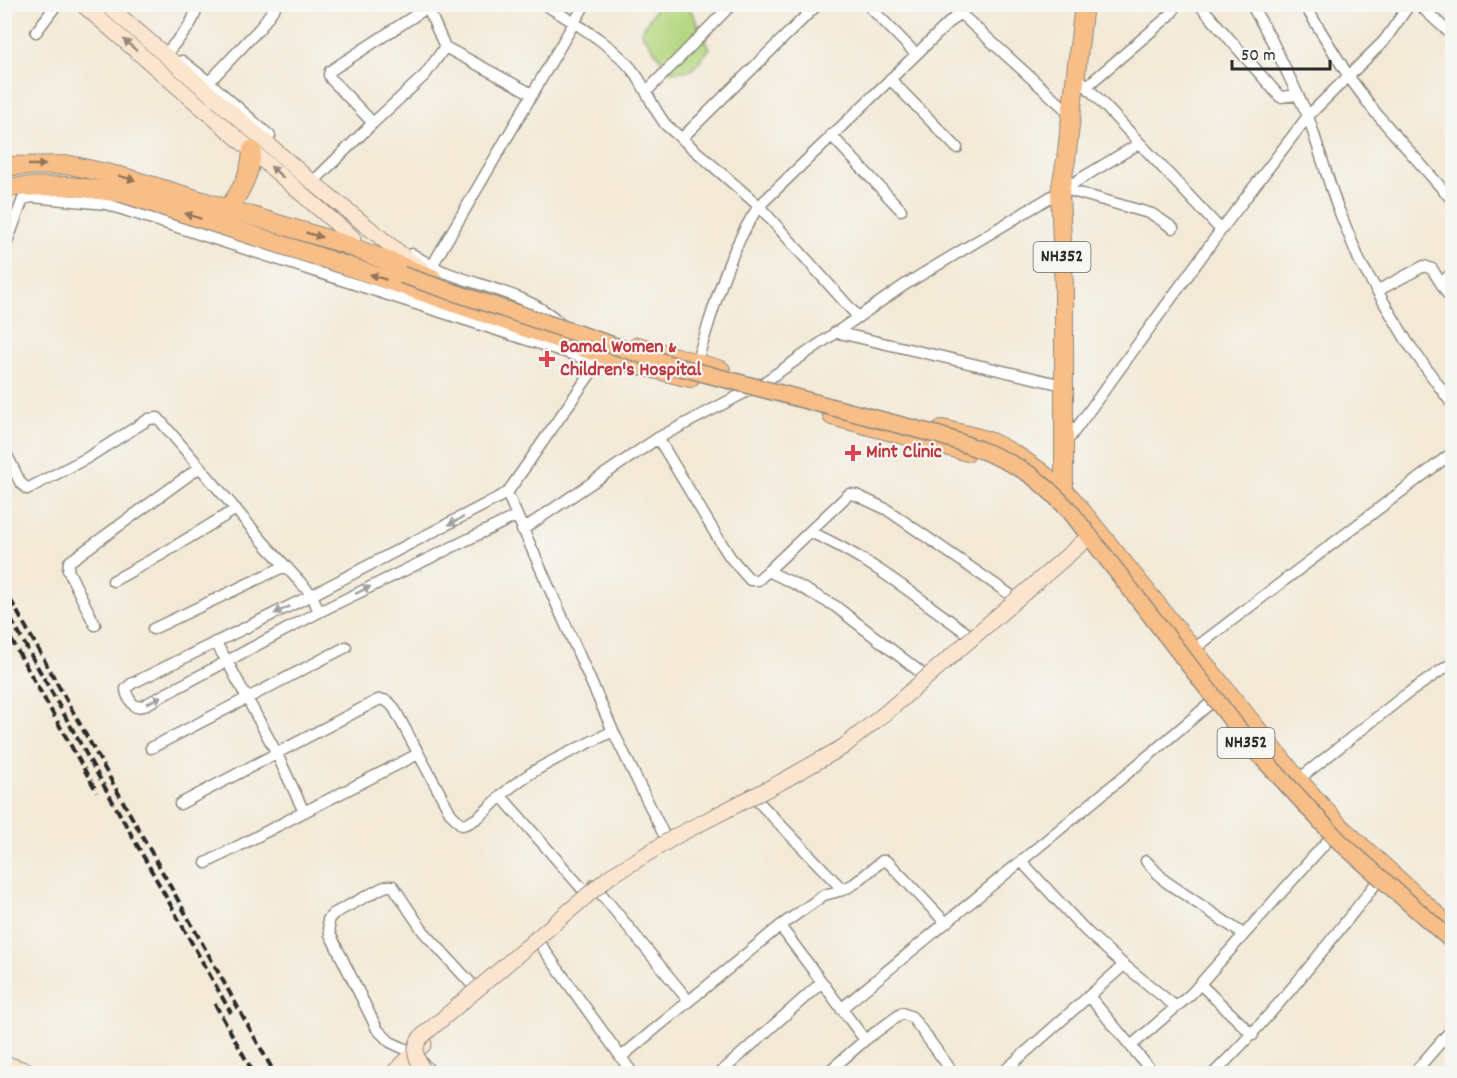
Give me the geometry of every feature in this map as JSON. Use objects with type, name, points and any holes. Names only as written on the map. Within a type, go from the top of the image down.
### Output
[{"type":"highway","name":"NH352","points":[[1084,4],[1081,80],[1072,115],[1062,190],[1064,512],[1091,534]]},
{"type":"highway","points":[[227,208],[236,198],[249,173],[252,150]]},
{"type":"highway","points":[[4,166],[70,165],[124,177],[352,243],[558,321],[605,352],[696,363],[763,383],[989,441],[1023,459],[1064,491]]},
{"type":"highway","points":[[4,187],[69,186],[122,193],[605,352],[985,457],[1030,484],[1064,512]]},
{"type":"highway","name":"NH352","points":[[1064,491],[1091,534],[1291,785],[1329,839],[1378,881],[1452,951]]},
{"type":"highway","name":"NH352","points":[[1187,654],[1214,700],[1291,785],[1452,929]]},
{"type":"main road","points":[[402,275],[672,365],[938,435],[973,447],[1029,474],[1049,490],[1091,534],[1262,757],[1339,841],[1452,941]]},
{"type":"street","points":[[36,32],[57,4]]},
{"type":"street","points":[[82,4],[252,150],[352,243]]},
{"type":"street","points":[[106,4],[357,220],[401,254],[435,273]]},
{"type":"street","points":[[169,50],[190,27],[197,4]]},
{"type":"street","points":[[209,82],[260,28],[277,4]]},
{"type":"street","points":[[544,4],[603,43],[624,62],[636,75],[654,110],[666,125],[759,206],[858,317]]},
{"type":"street","points":[[435,273],[532,94],[585,4]]},
{"type":"street","points":[[646,92],[732,4]]},
{"type":"street","points":[[681,139],[818,4]]},
{"type":"street","points":[[867,4],[916,54]]},
{"type":"street","points":[[950,4],[1072,115]]},
{"type":"street","points":[[1173,4],[1173,11],[1169,16],[1081,80],[1221,230]]},
{"type":"street","points":[[1199,4],[1280,97],[1298,95]]},
{"type":"street","points":[[1251,4],[1272,41],[1308,116],[1336,203],[1360,262],[1408,343],[1452,405]]},
{"type":"street","points":[[1304,4],[1349,77],[1375,112],[1452,200]]},
{"type":"street","points":[[1064,446],[1221,230],[1308,116],[1384,41],[1410,4]]},
{"type":"street","points":[[1418,4],[1452,35]]},
{"type":"street","points":[[373,123],[331,79],[330,70],[427,5],[445,47],[532,94]]},
{"type":"street","points":[[696,363],[736,248],[746,224],[759,206],[959,13]]},
{"type":"street","points":[[130,25],[169,50],[209,82],[317,178],[435,273]]},
{"type":"street","points":[[317,178],[425,75],[445,47]]},
{"type":"street","points":[[890,79],[957,148]]},
{"type":"street","points":[[831,135],[901,210]]},
{"type":"street","points":[[522,530],[658,438],[763,383],[906,284],[1140,143]]},
{"type":"street","points":[[1062,190],[1152,214],[1173,228]]},
{"type":"street","points":[[4,250],[23,199],[32,197],[106,204],[605,352],[507,493],[312,595],[128,687],[126,693],[135,707],[142,706],[319,612],[516,516]]},
{"type":"street","points":[[347,266],[357,220]]},
{"type":"street","points":[[1377,291],[1424,266],[1432,269],[1452,301]]},
{"type":"street","points":[[1441,283],[1452,273]]},
{"type":"street","points":[[835,332],[1064,386]]},
{"type":"street","points":[[4,449],[20,482],[27,489],[87,458],[149,419],[158,418],[312,595],[319,612]]},
{"type":"street","points":[[658,438],[718,538],[745,576],[754,581],[768,571],[849,494],[886,509],[1015,598]]},
{"type":"street","points":[[1187,654],[1452,453]]},
{"type":"street","points":[[95,625],[68,570],[69,562],[200,467]]},
{"type":"street","points":[[507,493],[613,731],[665,837]]},
{"type":"street","points":[[113,581],[236,509]]},
{"type":"street","points":[[810,531],[835,542],[870,563],[971,636]]},
{"type":"street","points":[[392,1074],[477,990],[589,888],[665,837],[832,752],[1091,534]]},
{"type":"street","points":[[425,1074],[415,1055],[415,1047],[421,1037],[603,881],[678,835],[839,750],[889,710],[1091,534]]},
{"type":"street","points":[[153,628],[285,566]]},
{"type":"street","points":[[768,571],[835,606],[924,675]]},
{"type":"street","points":[[215,642],[228,660],[304,812]]},
{"type":"street","points":[[151,748],[346,647]]},
{"type":"street","points":[[1291,785],[1404,696],[1452,663]]},
{"type":"street","points":[[180,804],[276,752],[384,700],[394,708],[450,813],[462,825],[469,824],[478,818],[501,796],[535,771],[613,731]]},
{"type":"street","points":[[841,1009],[945,922],[1077,817],[1214,700]]},
{"type":"street","points":[[206,863],[418,754]]},
{"type":"street","points":[[751,794],[843,890]]},
{"type":"street","points":[[501,796],[589,888],[688,1000]]},
{"type":"street","points":[[1131,1046],[1200,984],[1329,839]]},
{"type":"street","points":[[621,1057],[780,926],[824,895],[843,890],[854,884],[876,865],[886,861],[945,922]]},
{"type":"street","points":[[1021,861],[1086,931],[1124,966],[1176,1007]]},
{"type":"street","points":[[1146,861],[1165,881],[1243,934]]},
{"type":"street","points":[[1213,1074],[1279,1006],[1378,881]]},
{"type":"street","points":[[433,1074],[414,1053],[390,1042],[377,1029],[330,934],[327,927],[328,920],[333,914],[387,886],[393,886],[423,932],[477,990]]},
{"type":"street","points":[[780,926],[865,1040]]},
{"type":"street","points":[[535,937],[633,1074]]},
{"type":"street","points":[[1001,1074],[1124,966]]},
{"type":"street","points":[[719,1074],[822,982]]},
{"type":"street","points":[[1200,984],[1253,1035]]},
{"type":"street","points":[[1089,996],[1154,1074]]},
{"type":"street","points":[[826,1074],[865,1040],[902,1013],[912,1017],[954,1074]]},
{"type":"street","points":[[1413,1074],[1452,1029]]},
{"type":"street","points":[[4,1063],[37,1074]]},
{"type":"green space","points":[[689,7],[710,48],[692,70],[670,72],[641,32],[656,8]]},
{"type":"railway","points":[[4,588],[275,1074]]},
{"type":"railway","points":[[4,607],[231,1013]]},
{"type":"railway","points":[[4,627],[97,792]]},
{"type":"railway","points":[[215,1004],[254,1074]]},
{"type":"place","name":"Bamal Women & Children's Hospital","points":[[547,359]]},
{"type":"place","name":"Mint Clinic","points":[[853,453]]}]
